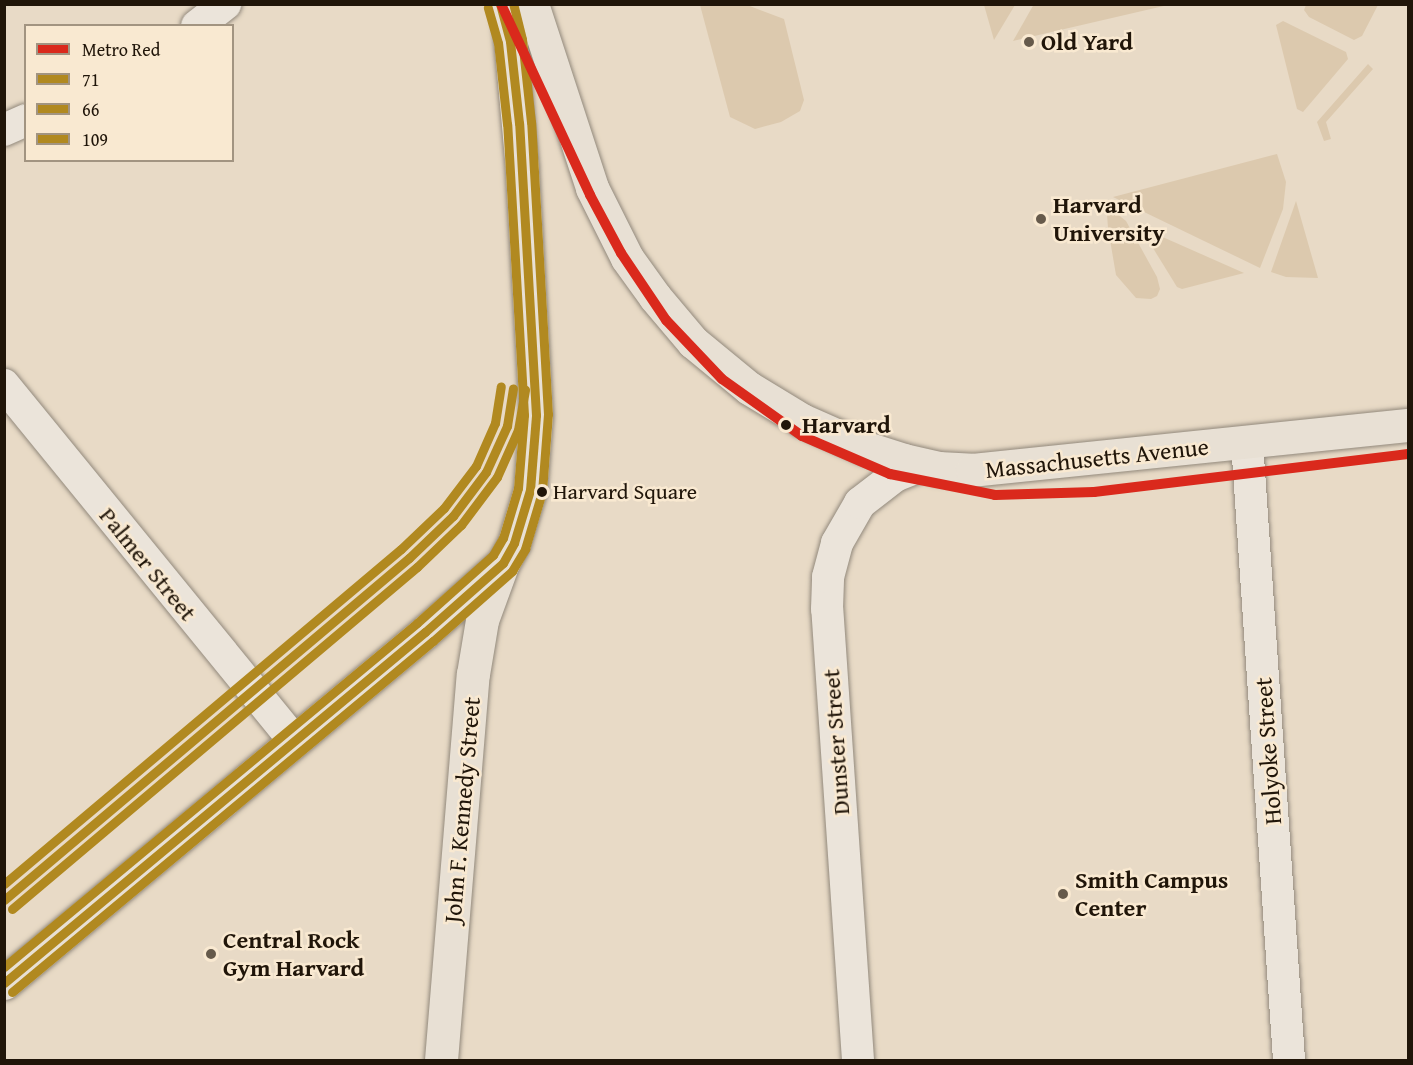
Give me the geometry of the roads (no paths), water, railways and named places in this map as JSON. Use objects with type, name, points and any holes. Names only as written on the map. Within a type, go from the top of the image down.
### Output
[{"type":"main road","points":[[501,4],[510,41]]},
{"type":"main road","points":[[507,4],[510,41]]},
{"type":"main road","name":"Massachusetts Avenue","points":[[532,4],[596,200],[627,258],[693,342],[773,405],[863,447],[922,465],[978,470],[1408,424]]},
{"type":"main road","name":"John F. Kennedy Street","points":[[441,1060],[473,674],[482,620],[503,563],[514,543],[524,516],[536,435],[525,208],[510,41]]},
{"type":"main road","points":[[4,983],[503,563]]},
{"type":"street","points":[[200,24],[225,4]]},
{"type":"street","points":[[4,130],[24,121]]},
{"type":"street","name":"Palmer Street","points":[[4,385],[294,741]]},
{"type":"street","name":"Holyoke Street","points":[[1247,442],[1289,1060]]},
{"type":"street","name":"Dunster Street","points":[[858,1060],[827,609],[828,577],[837,543],[860,503],[895,476],[922,465]]},
{"type":"metro line","name":"Red","points":[[501,4],[590,195],[621,253],[666,320],[722,379],[802,436],[890,474],[995,495],[1094,492],[1408,454]]},
{"type":"place","name":"Old Yard","points":[[1029,42]]},
{"type":"place","name":"Harvard University","points":[[1041,219]]},
{"type":"place","name":"Harvard","points":[[786,425]]},
{"type":"place","name":"Harvard Square","points":[[542,492]]},
{"type":"place","name":"Smith Campus Center","points":[[1063,894]]},
{"type":"place","name":"Central Rock Gym Harvard","points":[[211,954]]}]
